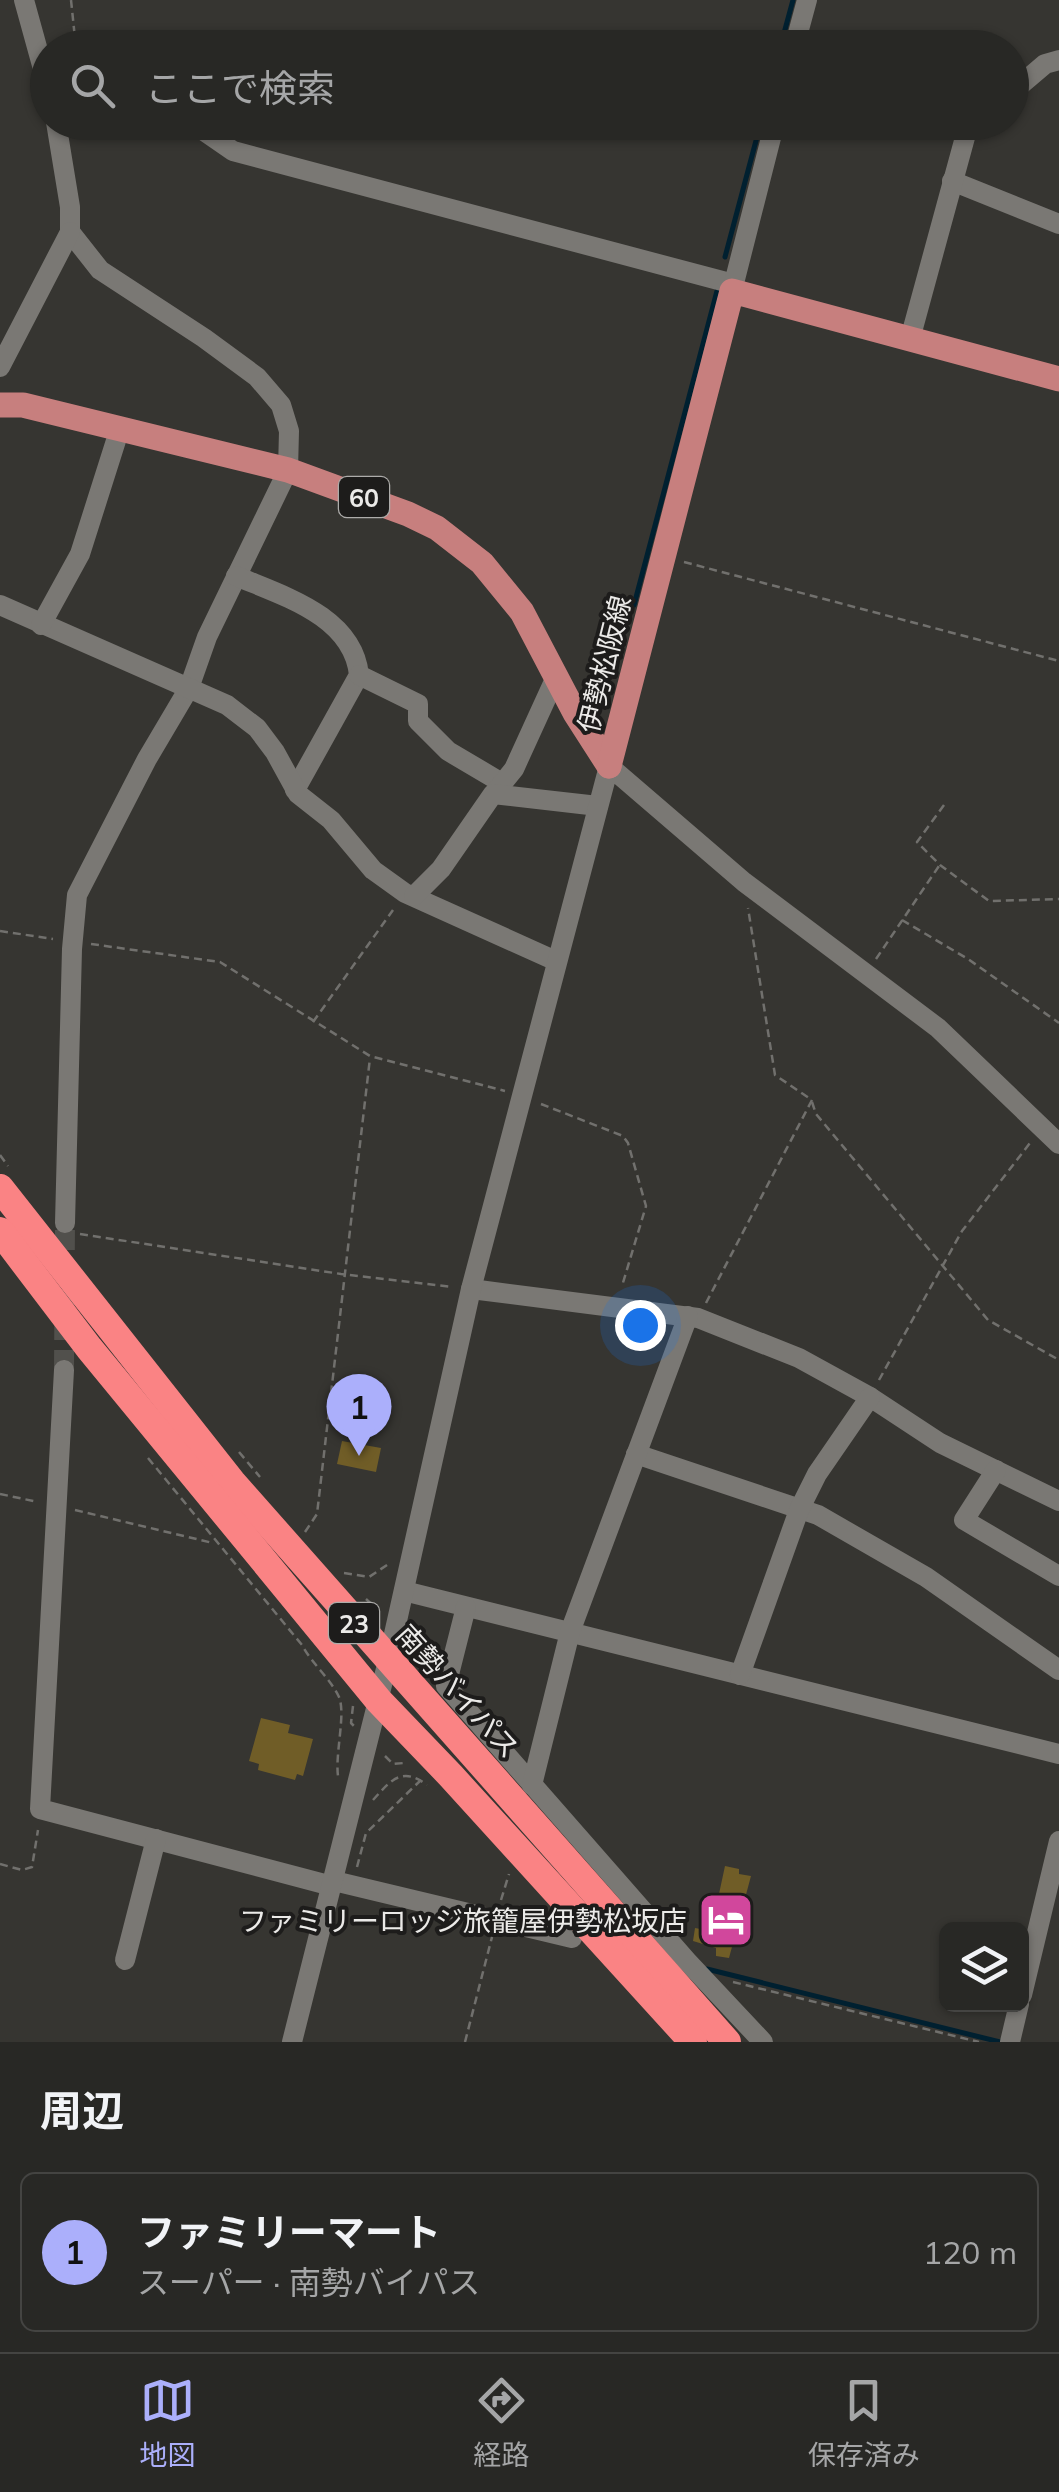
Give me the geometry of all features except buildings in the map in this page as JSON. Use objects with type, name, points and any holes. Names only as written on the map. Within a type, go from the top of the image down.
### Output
[{"type":"highway","name":"南勢バイパス","points":[[0,1188],[232,1482],[726,2042]]},
{"type":"highway","name":"23","points":[[0,1231],[101,1364],[378,1701],[693,2042]]},
{"type":"main road","points":[[732,291],[1059,379]]},
{"type":"main road","name":"伊勢松阪線","points":[[609,766],[732,291]]},
{"type":"main road","name":"伊勢松阪線","points":[[0,405],[23,404],[288,470],[408,514],[459,543],[482,563],[522,612],[609,766]]},
{"type":"street","points":[[24,0],[31,30]]},
{"type":"street","points":[[798,30],[806,0]]},
{"type":"street","points":[[1029,78],[1045,64],[1059,60]]},
{"type":"street","points":[[0,367],[70,232],[59,140]]},
{"type":"street","points":[[217,140],[233,151],[726,282],[732,291]]},
{"type":"street","points":[[732,291],[770,140]]},
{"type":"street","points":[[910,339],[964,140]]},
{"type":"street","points":[[952,181],[1059,224]]},
{"type":"street","points":[[70,232],[100,270],[257,377],[286,414],[288,470],[207,638],[190,688],[147,759],[76,895],[72,942],[72,1229]]},
{"type":"street","points":[[41,625],[80,554],[120,428]]},
{"type":"street","points":[[236,576],[297,602],[332,624],[351,645],[358,660],[360,674],[295,790]]},
{"type":"street","points":[[0,605],[227,705],[257,728],[295,790],[331,820],[372,870],[410,894],[556,962]]},
{"type":"street","points":[[360,674],[418,704],[418,721],[448,751],[498,788],[598,806]]},
{"type":"street","points":[[410,894],[441,870],[514,769],[556,677]]},
{"type":"street","points":[[292,2042],[339,1884],[471,1289],[609,766],[744,882],[938,1028],[1059,1144]]},
{"type":"street","points":[[471,1289],[693,1317],[799,1358],[940,1443],[1059,1501]]},
{"type":"street","points":[[532,1784],[570,1632],[636,1454],[693,1317]]},
{"type":"street","points":[[64,1370],[40,1809],[339,1884],[497,1915],[572,1938]]},
{"type":"street","points":[[740,1675],[799,1510],[817,1474],[870,1398]]},
{"type":"street","points":[[636,1454],[818,1516],[926,1577],[1059,1670]]},
{"type":"street","points":[[996,1470],[964,1520],[1059,1576]]},
{"type":"street","points":[[404,1591],[1059,1754]]},
{"type":"street","points":[[466,1607],[446,1686],[686,1961],[763,2042]]},
{"type":"street","points":[[125,1960],[156,1840]]},
{"type":"street","points":[[1029,1966],[1059,1841]]},
{"type":"street","points":[[1010,2040],[1017,2012]]},
{"type":"path","points":[[71,0],[74,30]]},
{"type":"path","points":[[663,557],[1059,661]]},
{"type":"path","points":[[944,805],[917,842],[940,865],[988,901],[1059,898]]},
{"type":"path","points":[[866,974],[940,865]]},
{"type":"path","points":[[744,882],[775,1075],[812,1100],[816,1114],[988,1320],[1059,1360]]},
{"type":"path","points":[[313,1022],[410,894]]},
{"type":"path","points":[[902,920],[1059,1023]]},
{"type":"path","points":[[0,931],[220,962],[370,1056],[520,1095],[623,1136],[646,1206],[615,1307]]},
{"type":"path","points":[[308,1535],[305,1532],[318,1514],[370,1056]]},
{"type":"path","points":[[693,1317],[812,1100]]},
{"type":"path","points":[[870,1398],[962,1231],[1042,1125]]},
{"type":"path","points":[[72,1229],[344,1275],[471,1289]]},
{"type":"path","points":[[230,1441],[268,1487]]},
{"type":"path","points":[[0,1494],[217,1544]]},
{"type":"path","points":[[336,1569],[357,1577],[369,1576],[389,1564]]},
{"type":"path","points":[[339,1884],[366,1833],[417,1784]]},
{"type":"path","points":[[0,1864],[22,1870],[32,1867],[40,1809]]},
{"type":"path","points":[[466,2042],[510,1872]]},
{"type":"path","points":[[735,1982],[979,2042]]},
{"type":"waterway","points":[[785,30],[793,0]]},
{"type":"waterway","points":[[725,257],[756,140]]},
{"type":"waterway","points":[[634,605],[717,291]]},
{"type":"waterway","points":[[707,1969],[1000,2042]]},
{"type":"tunnel","points":[[64,1370],[65,1223]]},
{"type":"place","name":"ファミリーマート","points":[[359,1456]]},
{"type":"place","name":"ファミリーロッジ旅籠屋伊勢松坂店","points":[[726,1920]]}]
